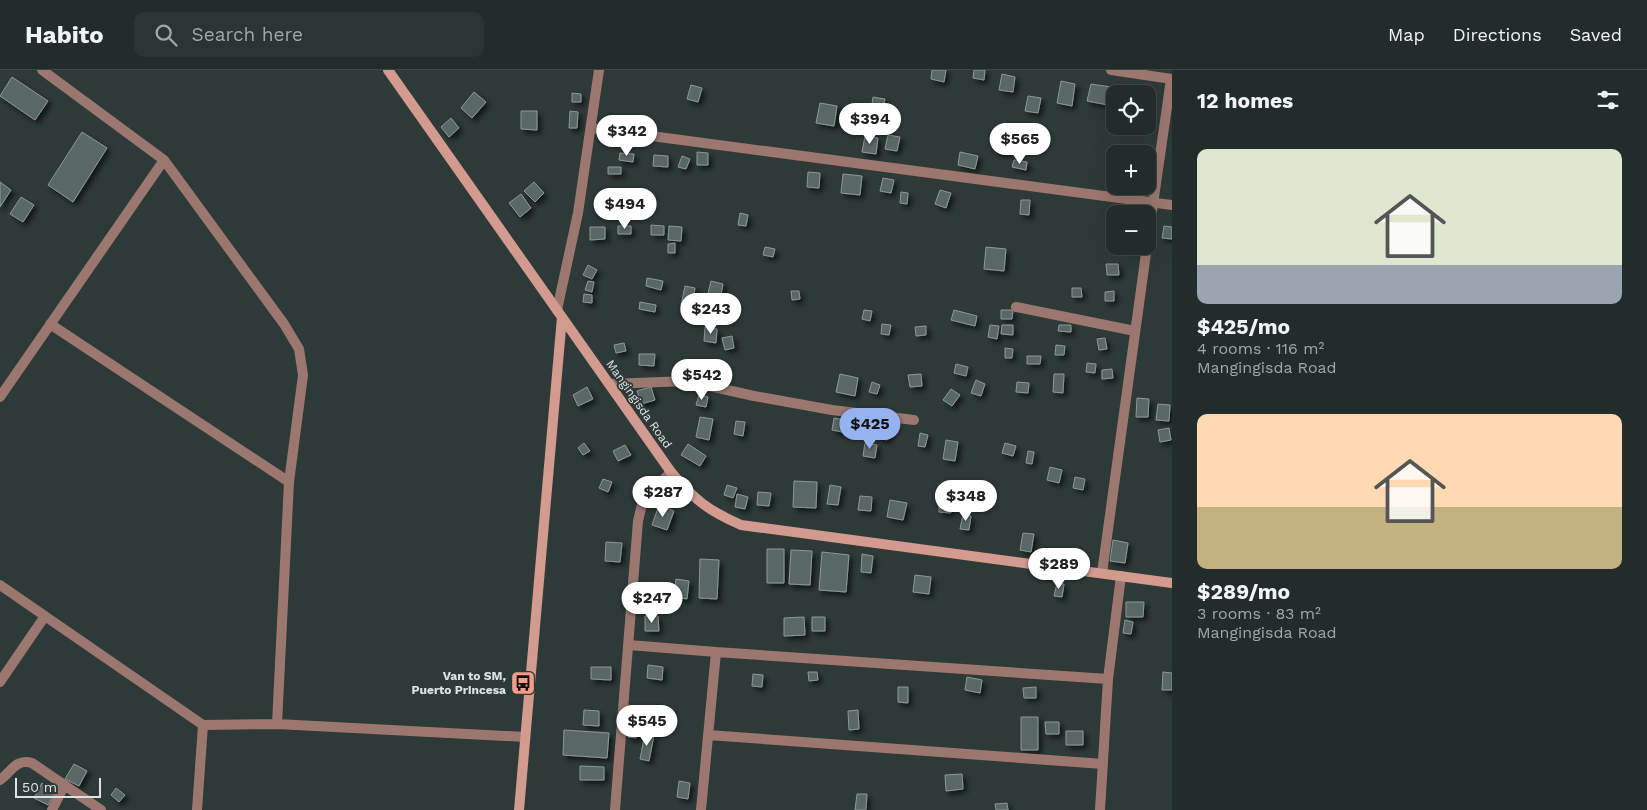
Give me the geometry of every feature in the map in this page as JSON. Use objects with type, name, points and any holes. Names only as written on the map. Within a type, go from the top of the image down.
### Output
[{"type":"street","points":[[42,70],[164,160],[284,324],[299,349],[302,361],[302,388],[290,482],[277,724]]},
{"type":"street","name":"Mangingisda Road","points":[[388,70],[671,472],[698,501],[718,515],[741,525],[1172,583]]},
{"type":"street","points":[[519,810],[559,313],[578,213],[599,70]]},
{"type":"street","points":[[1111,70],[1172,79],[1152,205]]},
{"type":"street","points":[[591,128],[1172,205]]},
{"type":"street","points":[[0,397],[164,160]]},
{"type":"street","points":[[1102,574],[1145,255]]},
{"type":"street","points":[[1016,307],[1135,331]]},
{"type":"street","points":[[50,324],[290,482]]},
{"type":"street","points":[[609,384],[688,381],[754,396],[832,410],[914,420]]},
{"type":"street","points":[[615,810],[638,521],[641,505],[649,492],[671,472]]},
{"type":"street","points":[[1100,810],[1108,679],[1121,576]]},
{"type":"street","points":[[0,585],[202,725],[277,724],[525,737]]},
{"type":"street","points":[[0,682],[45,616]]},
{"type":"street","points":[[629,645],[1108,679]]},
{"type":"street","points":[[701,810],[716,652]]},
{"type":"street","points":[[198,810],[202,725]]},
{"type":"street","points":[[708,735],[1103,764]]},
{"type":"street","points":[[0,783],[16,765],[27,761],[101,810]]},
{"type":"street","points":[[52,810],[64,786]]},
{"type":"building","points":[[932,70],[946,70],[944,82],[931,79]]},
{"type":"building","points":[[974,70],[985,70],[984,80],[973,78]]},
{"type":"building","points":[[1002,74],[1015,77],[1013,92],[999,90]]},
{"type":"building","points":[[12,77],[48,101],[35,120],[0,96]]},
{"type":"building","points":[[1061,81],[1075,84],[1072,106],[1057,103]]},
{"type":"building","points":[[1091,84],[1106,86],[1106,105],[1087,101]]},
{"type":"building","points":[[691,85],[702,88],[698,102],[687,99]]},
{"type":"building","points":[[474,92],[486,102],[472,118],[461,108]]},
{"type":"building","points":[[572,93],[581,94],[581,102],[572,102]]},
{"type":"building","points":[[1028,96],[1041,98],[1038,113],[1025,111]]},
{"type":"building","points":[[873,97],[885,99],[882,113],[871,111]]},
{"type":"building","points":[[820,103],[837,106],[834,126],[816,123]]},
{"type":"building","points":[[521,111],[537,111],[537,130],[521,129]]},
{"type":"building","points":[[570,111],[578,112],[577,128],[569,128]]},
{"type":"building","points":[[451,118],[459,128],[449,137],[441,127]]},
{"type":"building","points":[[82,132],[107,148],[73,202],[48,185]]},
{"type":"building","points":[[999,133],[1008,135],[1005,153],[996,151]]},
{"type":"building","points":[[888,135],[900,137],[897,151],[885,149]]},
{"type":"building","points":[[865,136],[878,138],[876,154],[862,152]]},
{"type":"building","points":[[697,152],[708,153],[708,165],[697,165]]},
{"type":"building","points":[[960,152],[978,156],[975,169],[958,165]]},
{"type":"building","points":[[620,153],[634,154],[633,162],[619,160]]},
{"type":"building","points":[[654,155],[668,156],[668,167],[653,166]]},
{"type":"building","points":[[682,156],[690,159],[686,169],[678,167]]},
{"type":"building","points":[[1014,160],[1027,162],[1026,170],[1012,167]]},
{"type":"building","points":[[608,167],[621,167],[621,174],[608,174]]},
{"type":"building","points":[[808,172],[820,173],[819,188],[807,187]]},
{"type":"building","points":[[843,174],[862,176],[860,195],[841,193]]},
{"type":"building","points":[[883,178],[894,180],[891,193],[880,191]]},
{"type":"building","points":[[0,182],[11,190],[0,207]]},
{"type":"building","points":[[534,182],[544,193],[535,202],[524,191]]},
{"type":"building","points":[[940,190],[951,193],[946,208],[935,204]]},
{"type":"building","points":[[901,192],[908,193],[907,204],[900,203]]},
{"type":"building","points":[[521,194],[531,208],[520,217],[509,203]]},
{"type":"building","points":[[598,196],[616,196],[617,210],[598,210]]},
{"type":"building","points":[[21,197],[34,205],[23,222],[10,214]]},
{"type":"building","points":[[1021,200],[1030,200],[1029,215],[1020,214]]},
{"type":"building","points":[[740,213],[748,215],[746,226],[738,225]]},
{"type":"building","points":[[651,225],[664,226],[664,235],[651,235]]},
{"type":"building","points":[[618,226],[631,226],[631,234],[618,234]]},
{"type":"building","points":[[669,226],[682,227],[681,241],[668,240]]},
{"type":"building","points":[[1164,226],[1172,227],[1172,239],[1162,238]]},
{"type":"building","points":[[590,227],[605,227],[605,239],[590,240]]},
{"type":"building","points":[[675,243],[675,253],[668,253],[668,244]]},
{"type":"building","points":[[765,247],[775,249],[773,257],[763,255]]},
{"type":"building","points":[[986,247],[1006,249],[1004,271],[984,269]]},
{"type":"building","points":[[1106,264],[1118,264],[1119,275],[1107,275]]},
{"type":"building","points":[[588,265],[597,270],[592,279],[583,275]]},
{"type":"building","points":[[647,278],[663,281],[661,290],[646,286]]},
{"type":"building","points":[[588,281],[594,282],[592,292],[585,290]]},
{"type":"building","points":[[711,281],[723,284],[721,295],[708,293]]},
{"type":"building","points":[[685,286],[695,288],[693,301],[689,300],[688,306],[681,305]]},
{"type":"building","points":[[1072,288],[1081,288],[1082,297],[1072,297]]},
{"type":"building","points":[[791,291],[799,291],[800,299],[792,300]]},
{"type":"building","points":[[1114,291],[1114,301],[1105,301],[1105,292]]},
{"type":"building","points":[[584,294],[592,295],[592,303],[583,302]]},
{"type":"building","points":[[640,302],[656,305],[655,312],[639,309]]},
{"type":"building","points":[[706,303],[719,305],[716,317],[704,315]]},
{"type":"building","points":[[864,310],[872,311],[870,321],[862,319]]},
{"type":"building","points":[[954,310],[977,316],[975,326],[951,320]]},
{"type":"building","points":[[1001,310],[1013,310],[1012,319],[1001,319]]},
{"type":"building","points":[[882,324],[891,325],[889,335],[881,334]]},
{"type":"building","points":[[990,325],[999,326],[997,339],[988,337]]},
{"type":"building","points":[[1002,325],[1013,325],[1013,335],[1001,334]]},
{"type":"building","points":[[1059,325],[1071,325],[1071,332],[1058,331]]},
{"type":"building","points":[[926,326],[926,335],[916,336],[915,327]]},
{"type":"building","points":[[705,327],[717,329],[716,343],[704,341]]},
{"type":"building","points":[[732,336],[734,348],[725,350],[722,338]]},
{"type":"building","points":[[1105,338],[1107,349],[1099,350],[1097,339]]},
{"type":"building","points":[[624,343],[626,351],[616,353],[614,345]]},
{"type":"building","points":[[1056,345],[1065,346],[1064,355],[1055,355]]},
{"type":"building","points":[[1005,348],[1013,349],[1012,358],[1005,358]]},
{"type":"building","points":[[639,354],[655,354],[654,366],[639,365]]},
{"type":"building","points":[[1027,356],[1041,356],[1040,364],[1027,364]]},
{"type":"building","points":[[1087,363],[1096,364],[1095,373],[1086,372]]},
{"type":"building","points":[[719,364],[727,368],[721,379],[713,374]]},
{"type":"building","points":[[956,364],[968,367],[966,376],[954,373]]},
{"type":"building","points":[[1112,369],[1113,378],[1102,379],[1102,370]]},
{"type":"building","points":[[840,374],[858,378],[855,396],[836,392]]},
{"type":"building","points":[[921,374],[922,386],[910,387],[908,375]]},
{"type":"building","points":[[1054,374],[1064,374],[1063,393],[1053,392]]},
{"type":"building","points":[[976,380],[985,384],[981,396],[971,393]]},
{"type":"building","points":[[872,382],[880,385],[877,394],[869,392]]},
{"type":"building","points":[[1017,382],[1029,383],[1028,393],[1016,392]]},
{"type":"building","points":[[587,387],[593,399],[578,406],[573,395]]},
{"type":"building","points":[[651,387],[655,400],[641,404],[637,391]]},
{"type":"building","points":[[951,389],[960,395],[952,406],[943,400]]},
{"type":"building","points":[[699,395],[708,397],[706,407],[696,405]]},
{"type":"building","points":[[1137,398],[1149,399],[1148,417],[1136,417]]},
{"type":"building","points":[[1158,404],[1170,405],[1169,421],[1156,420]]},
{"type":"building","points":[[700,417],[713,419],[709,440],[696,437]]},
{"type":"building","points":[[834,418],[844,420],[842,432],[832,430]]},
{"type":"building","points":[[736,421],[745,422],[743,436],[734,434]]},
{"type":"building","points":[[859,422],[866,422],[866,432],[858,432]]},
{"type":"building","points":[[882,424],[892,427],[887,440],[877,437]]},
{"type":"building","points":[[1169,428],[1171,440],[1160,442],[1158,430]]},
{"type":"building","points":[[920,433],[928,435],[925,447],[918,446]]},
{"type":"building","points":[[946,440],[958,442],[955,461],[943,459]]},
{"type":"building","points":[[584,443],[590,451],[583,455],[578,448]]},
{"type":"building","points":[[865,443],[877,445],[875,458],[863,456]]},
{"type":"building","points":[[1005,443],[1016,446],[1013,456],[1002,453]]},
{"type":"building","points":[[688,444],[706,456],[700,466],[681,455]]},
{"type":"building","points":[[625,445],[631,455],[618,461],[613,451]]},
{"type":"building","points":[[1028,451],[1034,452],[1032,464],[1026,463]]},
{"type":"building","points":[[1050,467],[1062,470],[1059,483],[1047,480]]},
{"type":"building","points":[[1075,477],[1085,479],[1083,490],[1073,488]]},
{"type":"building","points":[[603,479],[612,482],[608,492],[599,488]]},
{"type":"building","points":[[794,481],[817,482],[816,508],[793,507]]},
{"type":"building","points":[[727,485],[737,488],[733,498],[724,495]]},
{"type":"building","points":[[830,485],[841,487],[838,505],[827,504]]},
{"type":"building","points":[[758,492],[771,493],[769,506],[757,505]]},
{"type":"building","points":[[737,494],[748,497],[745,509],[735,507]]},
{"type":"building","points":[[860,496],[872,497],[871,511],[858,510]]},
{"type":"building","points":[[939,498],[952,499],[951,513],[939,512]]},
{"type":"building","points":[[890,500],[907,503],[903,520],[887,517]]},
{"type":"building","points":[[659,505],[674,511],[667,530],[652,525]]},
{"type":"building","points":[[963,514],[971,516],[969,530],[960,529]]},
{"type":"building","points":[[1023,533],[1034,534],[1031,552],[1020,550]]},
{"type":"building","points":[[1113,540],[1128,543],[1125,563],[1110,561]]},
{"type":"building","points":[[606,542],[622,543],[620,562],[605,561]]},
{"type":"building","points":[[767,549],[784,549],[784,583],[767,583]]},
{"type":"building","points":[[791,550],[812,551],[810,585],[789,584]]},
{"type":"building","points":[[822,552],[849,555],[846,592],[819,590]]},
{"type":"building","points":[[862,554],[873,556],[871,573],[861,572]]},
{"type":"building","points":[[700,559],[719,560],[717,599],[699,598]]},
{"type":"building","points":[[915,575],[931,577],[929,594],[913,592]]},
{"type":"building","points":[[676,579],[689,581],[687,599],[674,597]]},
{"type":"building","points":[[1057,583],[1064,584],[1062,597],[1054,596]]},
{"type":"building","points":[[1126,602],[1144,602],[1143,617],[1126,617]]},
{"type":"building","points":[[645,616],[658,616],[659,631],[645,631]]},
{"type":"building","points":[[804,617],[805,635],[784,636],[784,618]]},
{"type":"building","points":[[812,617],[825,617],[825,631],[812,631]]},
{"type":"building","points":[[1125,620],[1133,622],[1131,634],[1123,633]]},
{"type":"building","points":[[648,665],[663,667],[662,680],[647,678]]},
{"type":"building","points":[[591,667],[611,667],[611,680],[591,679]]},
{"type":"building","points":[[808,672],[817,672],[818,680],[809,681]]},
{"type":"building","points":[[1163,672],[1172,673],[1172,690],[1162,690]]},
{"type":"building","points":[[753,674],[763,675],[762,687],[752,686]]},
{"type":"building","points":[[967,677],[982,680],[980,693],[965,690]]},
{"type":"building","points":[[898,687],[908,687],[908,703],[898,702]]},
{"type":"building","points":[[1036,687],[1036,698],[1024,698],[1023,688]]},
{"type":"building","points":[[584,710],[599,711],[599,726],[583,725]]},
{"type":"building","points":[[858,710],[859,729],[849,730],[848,711]]},
{"type":"building","points":[[1021,717],[1038,717],[1038,750],[1021,750]]},
{"type":"building","points":[[1045,722],[1059,722],[1059,734],[1046,734]]},
{"type":"building","points":[[629,723],[638,724],[636,738],[628,737]]},
{"type":"building","points":[[564,730],[609,733],[607,758],[563,755]]},
{"type":"building","points":[[1066,731],[1083,731],[1083,745],[1066,745]]},
{"type":"building","points":[[645,733],[654,735],[649,761],[640,759]]},
{"type":"building","points":[[74,764],[87,771],[79,786],[65,779]]},
{"type":"building","points":[[580,766],[604,767],[604,780],[580,780]]},
{"type":"building","points":[[962,774],[963,789],[946,791],[945,775]]},
{"type":"building","points":[[679,781],[690,783],[688,799],[677,797]]},
{"type":"building","points":[[42,783],[56,790],[48,805],[34,798]]},
{"type":"building","points":[[116,788],[125,795],[119,802],[111,795]]},
{"type":"building","points":[[857,794],[867,794],[866,810],[855,810]]},
{"type":"building","points":[[1007,803],[1008,810],[996,810],[995,804]]},
{"type":"place","name":"Van to SM, Puerto Princesa","points":[[523,683]]}]
